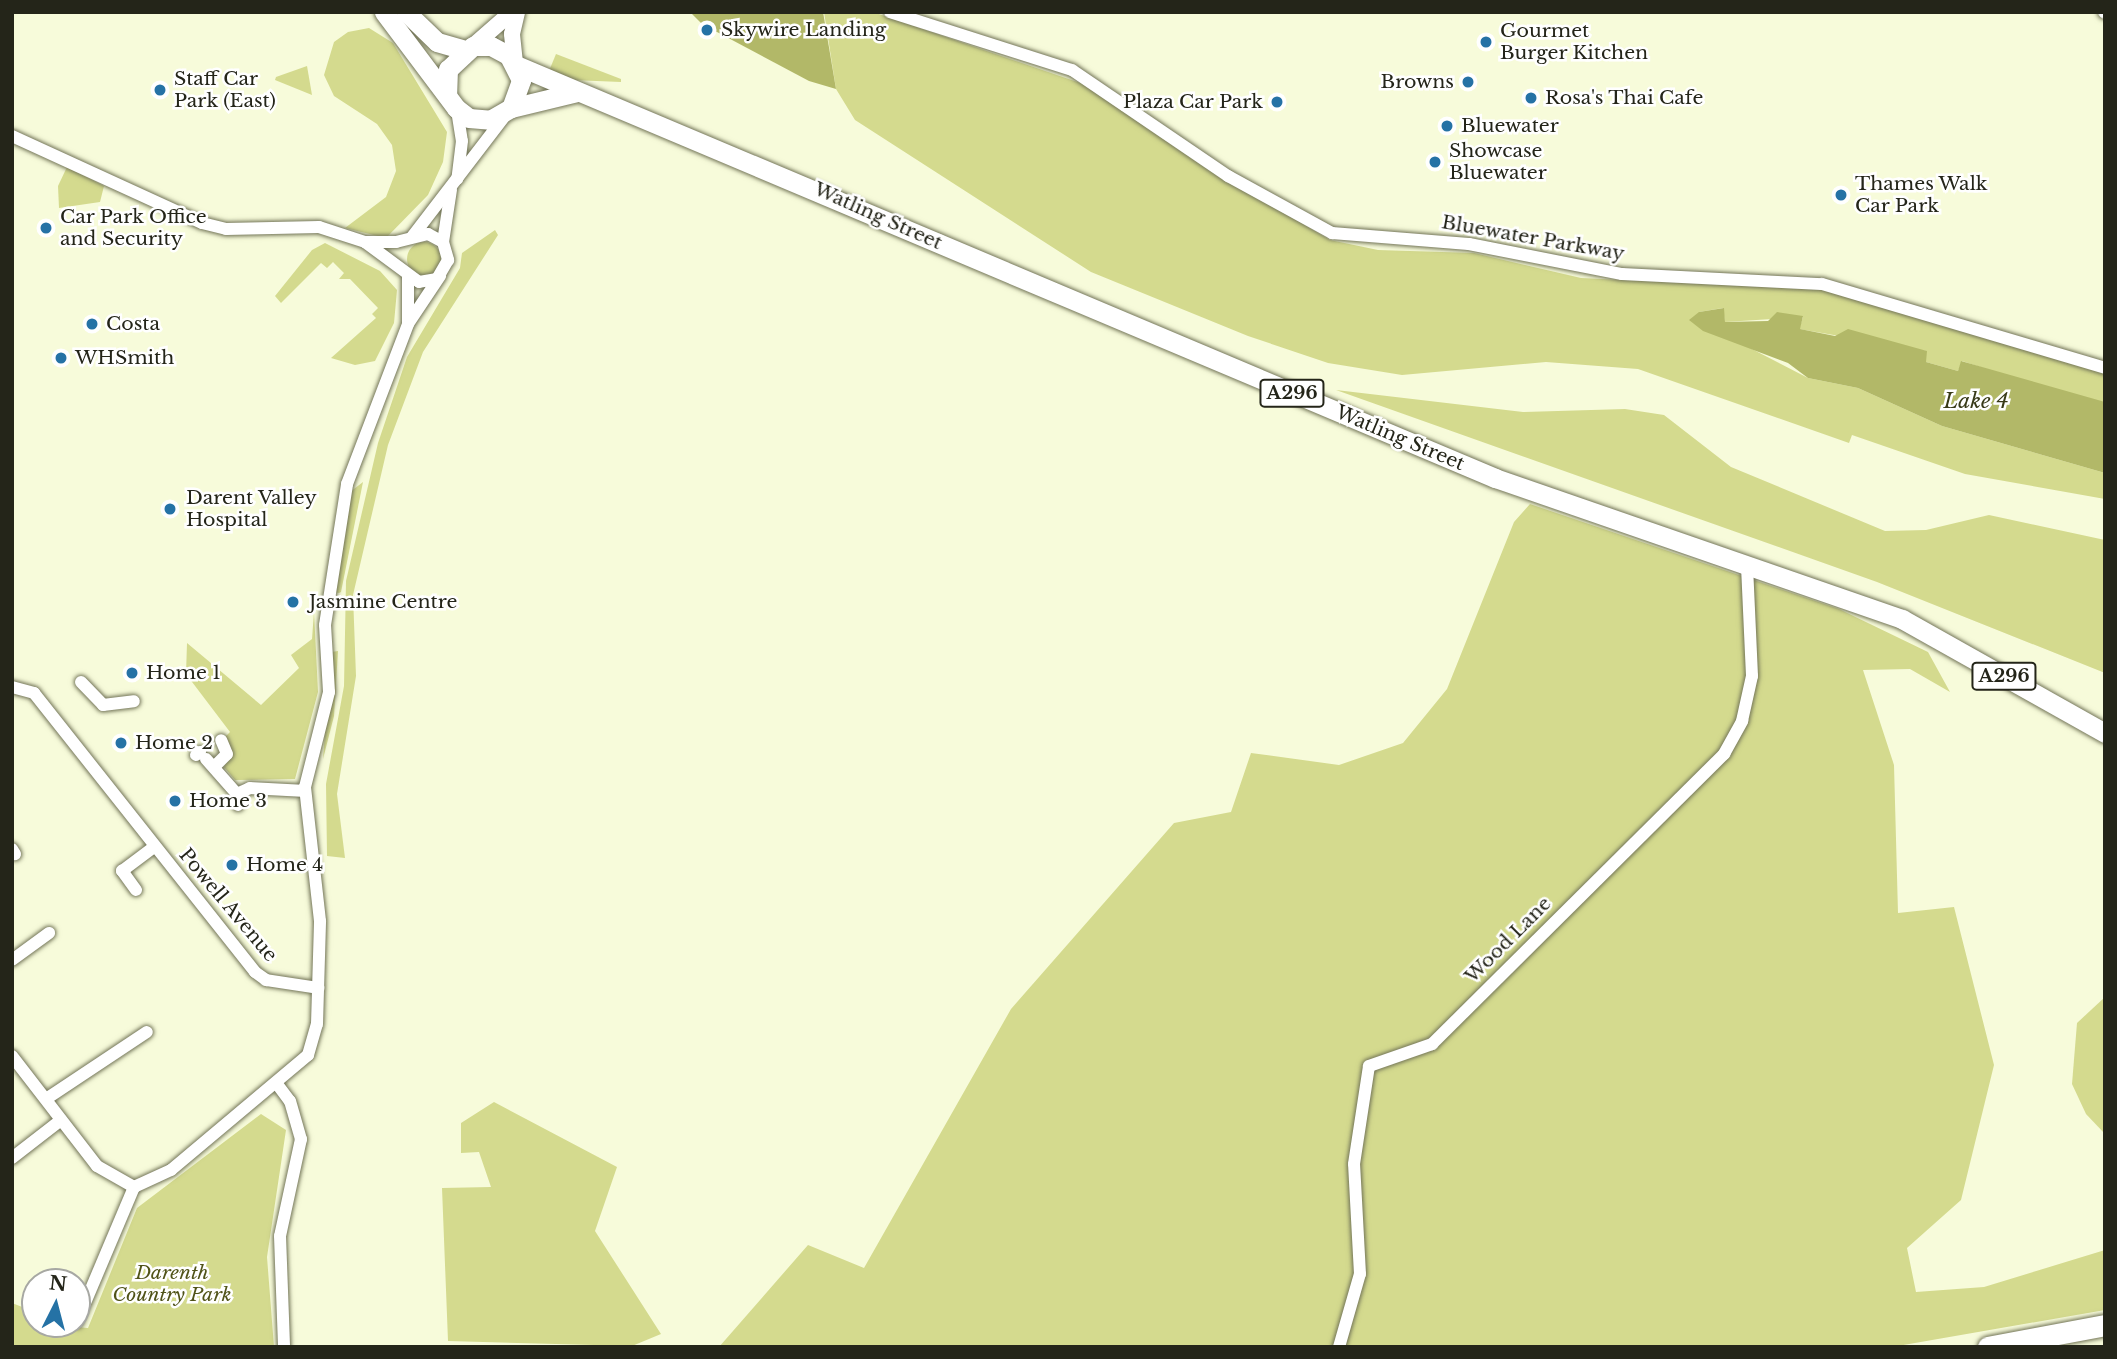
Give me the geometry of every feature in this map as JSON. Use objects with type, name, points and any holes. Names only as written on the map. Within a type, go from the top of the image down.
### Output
[{"type":"highway","points":[[1988,1347],[2105,1325]]},
{"type":"main road","points":[[384,12],[452,101],[482,121],[511,108],[577,92]]},
{"type":"main road","points":[[406,12],[437,42],[469,48],[497,48],[515,64],[520,92],[511,108]]},
{"type":"main road","points":[[452,101],[448,69],[469,48]]},
{"type":"main road","name":"Watling Street","points":[[515,64],[577,92],[683,131],[1495,478],[1747,564],[1914,625],[2105,733]]},
{"type":"street","points":[[469,48],[515,12]]},
{"type":"street","points":[[515,12],[512,34],[515,64]]},
{"type":"street","name":"Bluewater Parkway","points":[[890,12],[909,15],[1072,70],[1228,176],[1332,233],[1481,246],[1595,271],[1822,284],[2105,368]]},
{"type":"street","points":[[91,1289],[134,1187],[171,1170],[300,1066],[312,1046],[318,988],[320,921],[305,791],[328,692],[325,623],[348,478],[408,324],[448,259],[443,242],[462,141],[452,101]]},
{"type":"street","points":[[408,324],[406,274],[399,252],[511,108]]},
{"type":"street","points":[[12,136],[202,223],[226,229],[319,227],[365,242],[406,274],[427,283],[440,276]]},
{"type":"street","points":[[365,242],[428,234],[443,242]]},
{"type":"street","name":"Bluewater Parkway","points":[[2068,357],[2105,361]]},
{"type":"street","name":"Wood Lane","points":[[1339,1347],[1360,1274],[1354,1164],[1369,1066],[1432,1044],[1724,754],[1742,721],[1752,676],[1747,564]]},
{"type":"street","points":[[81,682],[103,705],[134,701]]},
{"type":"street","name":"Powell Avenue","points":[[12,687],[34,693],[154,847],[261,977],[318,988]]},
{"type":"street","points":[[222,740],[227,754],[209,765],[238,800],[253,788],[305,791]]},
{"type":"street","name":"Powell Avenue","points":[[136,890],[122,871],[154,847]]},
{"type":"street","points":[[12,960],[49,933]]},
{"type":"street","points":[[46,1099],[147,1032]]},
{"type":"street","points":[[12,1056],[97,1166],[134,1187]]},
{"type":"street","points":[[277,1084],[290,1101],[301,1139],[280,1236],[284,1347]]},
{"type":"street","points":[[12,1158],[61,1120]]},
{"type":"green space","points":[[824,12],[873,12],[1092,87],[1196,161],[1330,240],[1378,250],[1474,253],[1581,278],[1824,290],[2105,372],[2105,402],[2082,400],[1962,361],[1958,371],[1926,362],[1926,351],[1799,329],[1803,317],[1725,322],[1723,308],[1699,312],[1750,348],[1808,378],[1858,388],[1942,426],[2105,473],[2105,499],[1965,474],[1852,435],[1849,443],[1638,369],[1546,362],[1402,375],[1328,363],[1248,336],[1091,272],[855,120],[836,89]]},
{"type":"green space","points":[[369,28],[393,43],[447,132],[443,162],[428,195],[386,238],[345,228],[386,197],[396,171],[392,145],[377,124],[334,96],[324,75],[334,42],[348,32]]},
{"type":"green space","points":[[556,54],[621,79],[621,82],[572,80],[549,71]]},
{"type":"green space","points":[[307,66],[312,95],[275,80],[276,77]]},
{"type":"green space","points":[[67,167],[104,186],[100,202],[59,208],[58,186]]},
{"type":"green space","points":[[495,230],[498,235],[423,352],[388,445],[353,595],[356,676],[337,794],[345,858],[327,856],[326,784],[344,686],[346,581],[378,443],[407,357],[460,268],[462,253]]},
{"type":"green space","points":[[424,242],[436,247],[441,259],[436,271],[424,276],[412,271],[407,259],[412,247]]},
{"type":"green space","points":[[325,243],[380,271],[397,290],[394,323],[375,361],[355,365],[331,358],[376,318],[372,314],[378,308],[350,279],[339,279],[344,273],[333,262],[327,268],[321,263],[281,303],[275,296],[312,250]]},
{"type":"green space","points":[[1336,390],[1523,412],[1625,409],[1664,415],[1731,467],[1885,531],[1926,530],[1989,515],[2105,540],[2105,673],[1877,582]]},
{"type":"green space","points":[[363,482],[341,592],[333,592],[350,492]]},
{"type":"green space","points":[[1530,504],[1839,609],[1928,652],[1950,692],[1910,669],[1863,670],[1894,765],[1898,913],[1954,907],[1994,1065],[1961,1200],[1907,1248],[1916,1292],[1984,1287],[2105,1250],[2105,1310],[1892,1347],[719,1347],[808,1245],[864,1268],[1011,1009],[1174,823],[1231,812],[1251,753],[1339,765],[1403,743],[1447,689],[1514,522]]},
{"type":"green space","points":[[314,612],[318,692],[295,779],[235,780],[224,767],[231,750],[225,737],[230,732],[186,674],[187,643],[261,705],[299,668],[291,655],[312,639]]},
{"type":"green space","points":[[338,651],[334,716],[323,759],[331,652]]},
{"type":"green space","points":[[2105,997],[2105,1134],[2086,1114],[2072,1084],[2077,1023]]},
{"type":"green space","points":[[494,1102],[617,1167],[595,1231],[661,1334],[632,1346],[448,1341],[442,1188],[491,1187],[479,1152],[461,1153],[461,1123]]},
{"type":"green space","name":"Darenth Country Park","points":[[261,1114],[286,1130],[267,1257],[274,1347],[12,1347],[12,1303],[21,1307],[21,1338],[91,1338],[91,1321],[137,1208]]},
{"type":"water","points":[[690,12],[823,12],[836,89],[809,81],[702,24]]},
{"type":"water","name":"Lake 4","points":[[1724,308],[1725,322],[1768,321],[1777,312],[1803,316],[1800,329],[1835,336],[1848,329],[1927,351],[1926,362],[1958,371],[1961,361],[2105,402],[2105,473],[1942,426],[1858,388],[1808,378],[1788,363],[1703,331],[1689,320],[1699,312]]},
{"type":"place","name":"Skywire Landing","points":[[707,30]]},
{"type":"place","name":"Gourmet Burger Kitchen","points":[[1486,42]]},
{"type":"place","name":"Browns","points":[[1468,82]]},
{"type":"place","name":"Staff Car Park (East)","points":[[160,90]]},
{"type":"place","name":"Rosa's Thai Cafe","points":[[1531,98]]},
{"type":"place","name":"Plaza Car Park","points":[[1277,102]]},
{"type":"place","name":"Bluewater","points":[[1447,126]]},
{"type":"place","name":"Showcase Bluewater","points":[[1435,162]]},
{"type":"place","name":"Thames Walk Car Park","points":[[1841,195]]},
{"type":"place","name":"Car Park Office and Security","points":[[46,228]]},
{"type":"place","name":"Costa","points":[[92,324]]},
{"type":"place","name":"WHSmith","points":[[61,358]]},
{"type":"place","name":"Darent Valley Hospital","points":[[170,509]]},
{"type":"place","name":"Jasmine Centre","points":[[293,602]]},
{"type":"place","name":"Home 1","points":[[132,673]]},
{"type":"place","name":"Home 2","points":[[121,743]]},
{"type":"place","name":"Home 3","points":[[175,801]]},
{"type":"place","name":"Home 4","points":[[232,865]]}]
